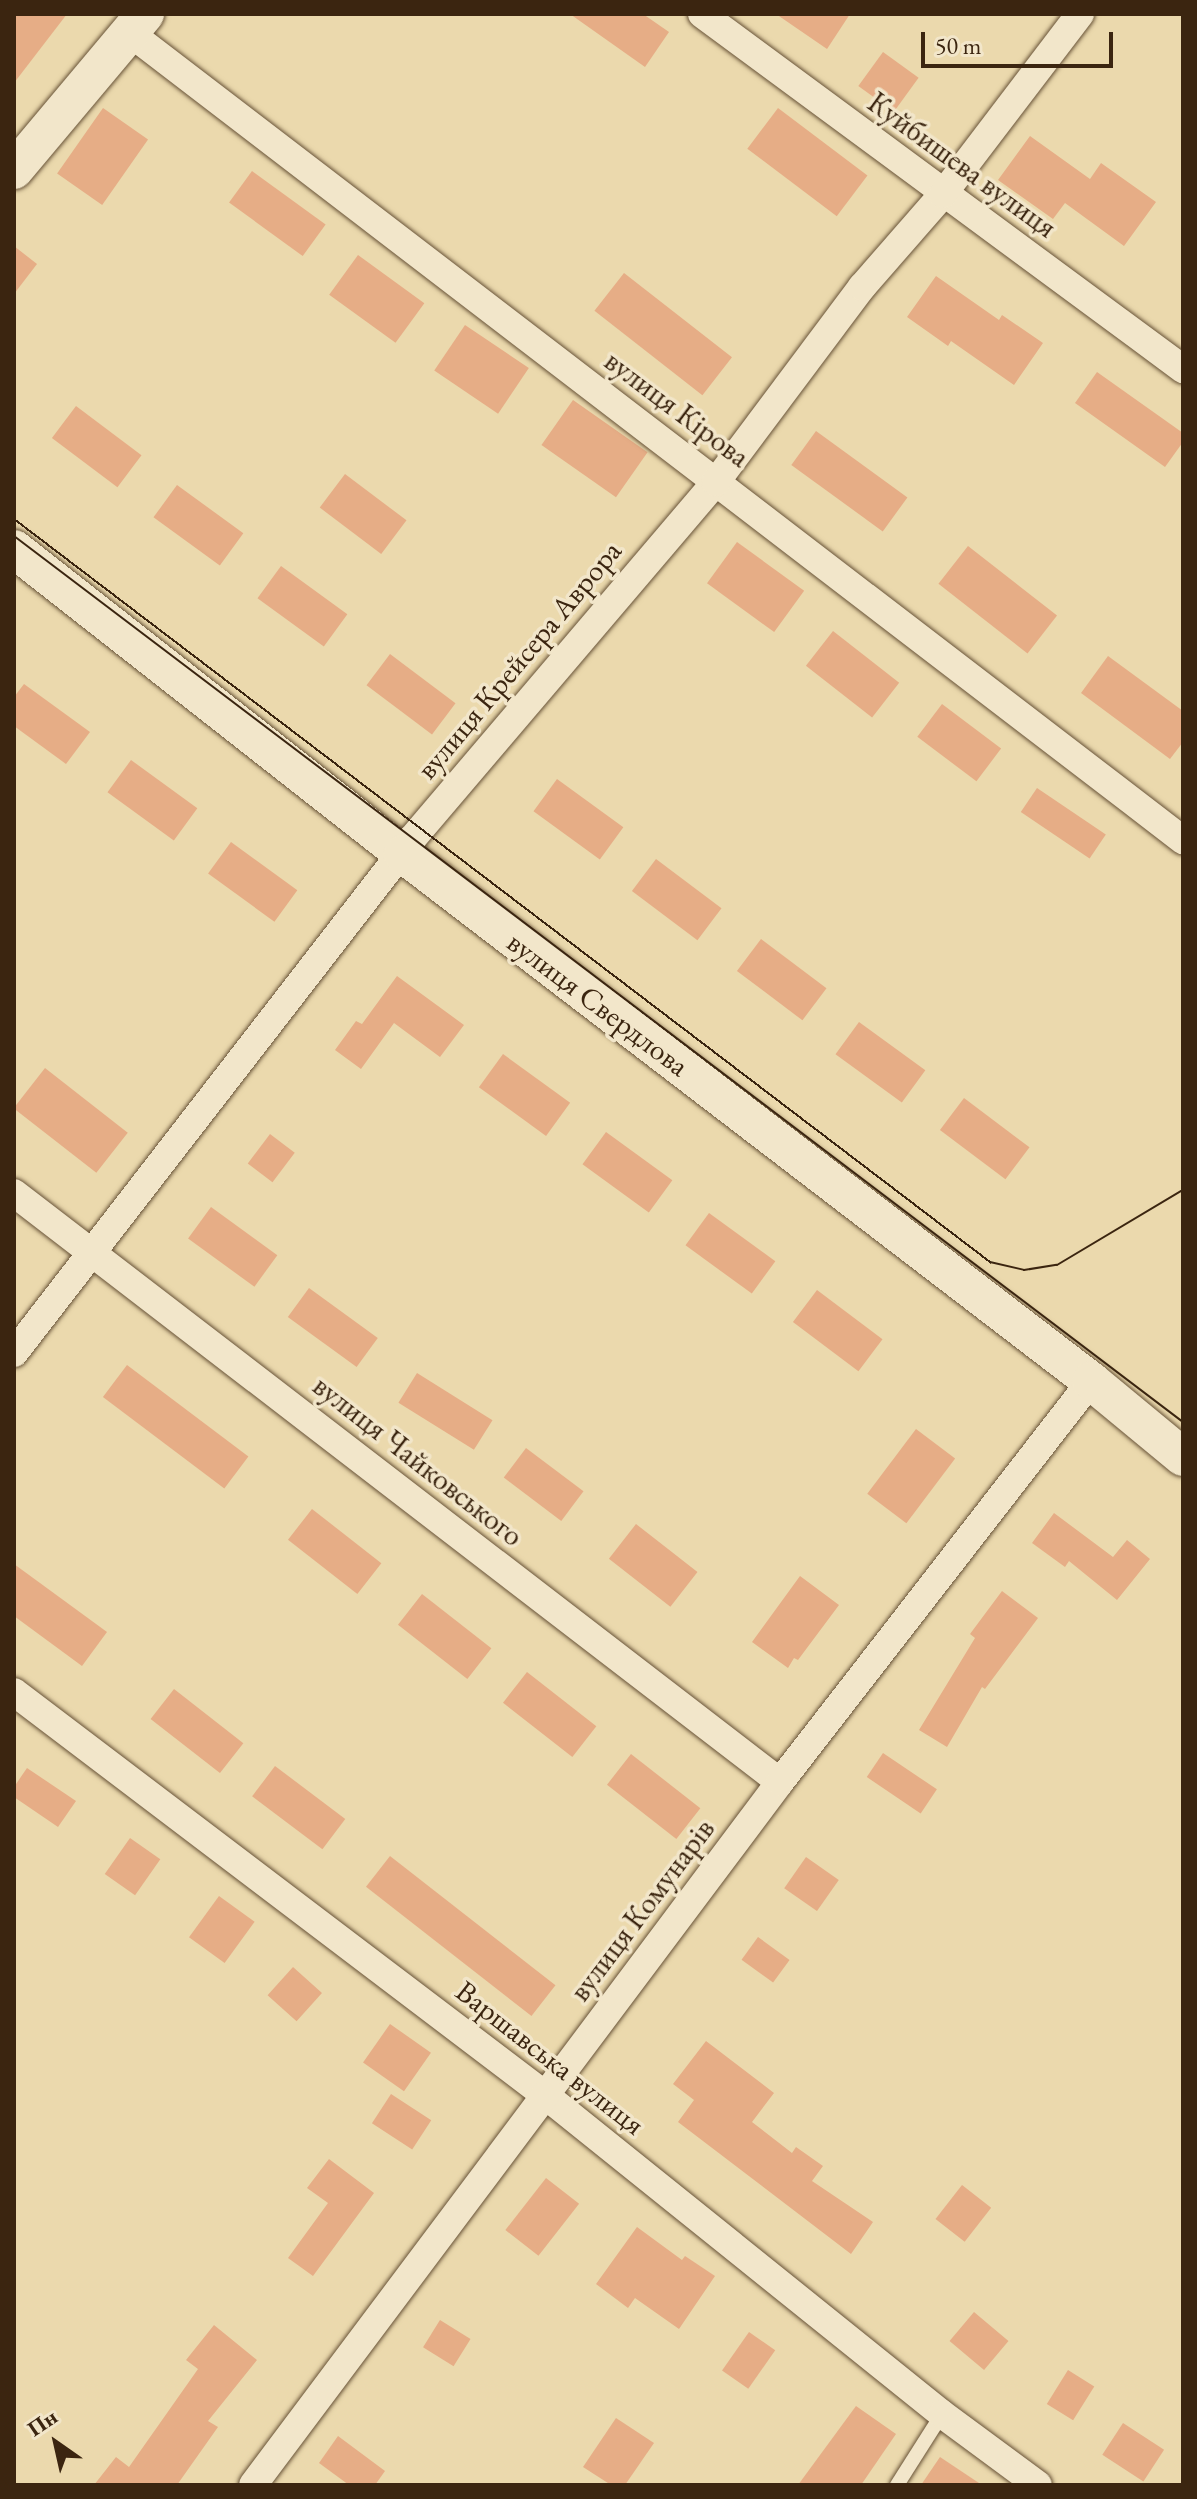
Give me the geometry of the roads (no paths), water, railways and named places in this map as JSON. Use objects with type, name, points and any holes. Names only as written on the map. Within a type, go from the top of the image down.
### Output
[{"type":"street","name":"Куйбишева вулиця","points":[[702,14],[1183,369]]},
{"type":"street","name":"вулиця Крейсера Аврора","points":[[14,1353],[90,1251],[403,854],[716,482],[862,287],[943,194],[1080,14]]},
{"type":"street","points":[[14,170],[138,23]]},
{"type":"street","name":"вулиця Кірова","points":[[138,23],[716,482],[1183,840]]},
{"type":"street","name":"вулиця Свердлова","points":[[14,549],[403,854],[1091,1381],[1183,1457]]},
{"type":"street","name":"вулиця Чайковського","points":[[14,1193],[780,1782]]},
{"type":"street","name":"вулиця Комунарів","points":[[253,2485],[780,1782],[1091,1381]]},
{"type":"street","name":"Варшавська вулиця","points":[[16,1698],[545,2095],[942,2414],[1038,2485]]},
{"type":"lane","points":[[897,2485],[942,2414]]},
{"type":"tram line","points":[[14,519],[990,1262],[1024,1270],[1057,1265],[1183,1190]]},
{"type":"tram line","points":[[14,536],[1183,1422]]}]
